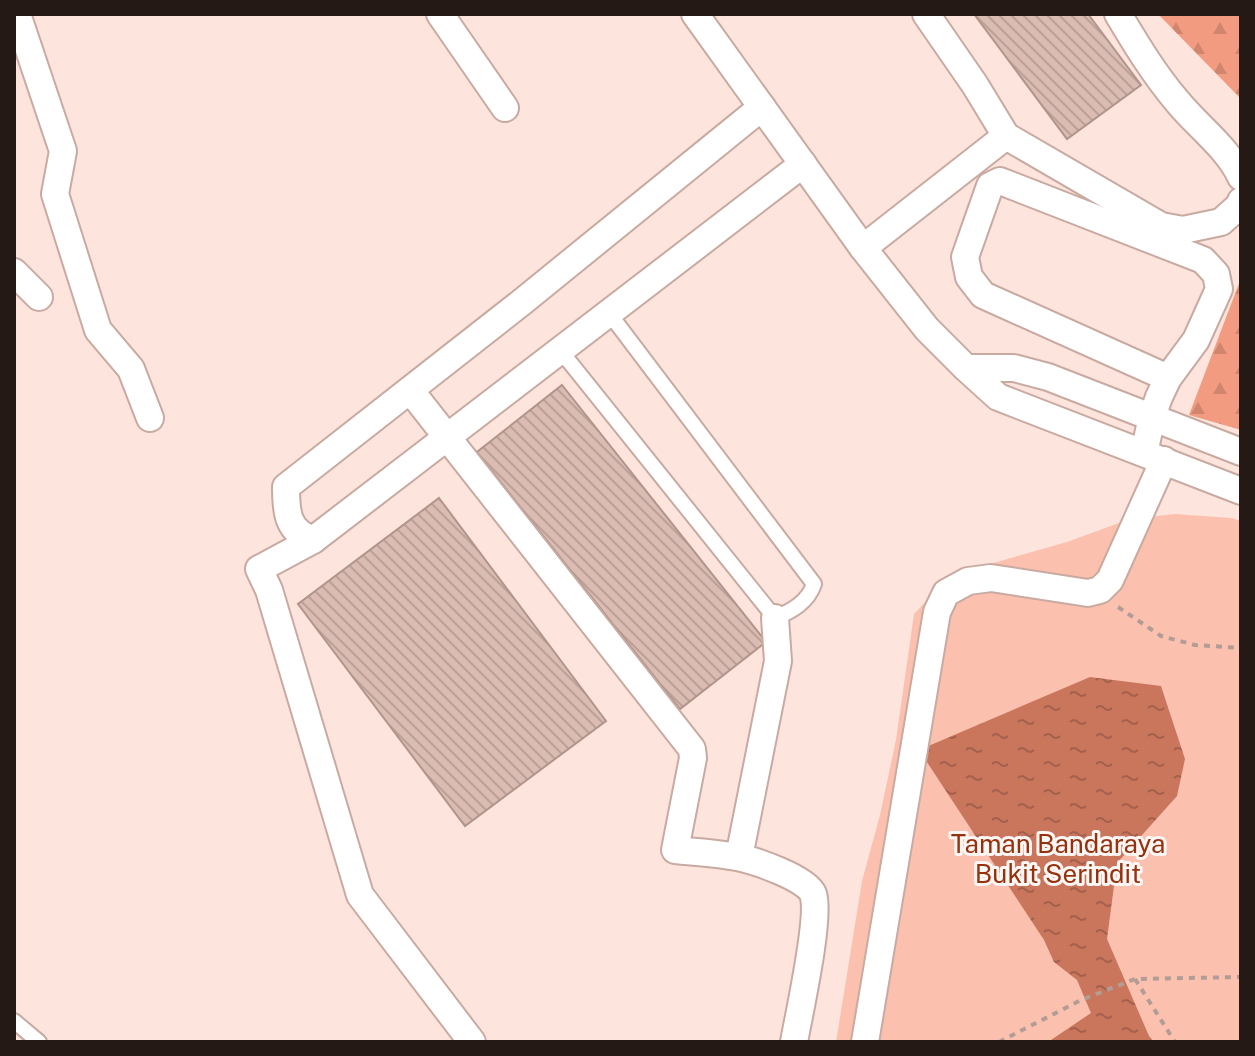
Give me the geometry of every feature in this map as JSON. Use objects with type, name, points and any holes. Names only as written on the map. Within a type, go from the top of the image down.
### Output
[{"type":"street","points":[[17,14],[63,151],[55,194],[98,330],[131,369],[150,418]]},
{"type":"street","points":[[440,14],[505,108]]},
{"type":"street","points":[[695,14],[863,248],[927,329],[998,397],[1241,491]]},
{"type":"street","points":[[926,14],[1006,136],[1161,226],[1183,230],[1221,222],[1241,201]]},
{"type":"street","points":[[1118,14],[1152,70],[1179,104],[1234,162],[1241,177]]},
{"type":"street","points":[[313,540],[301,536],[291,522],[286,508],[286,487],[522,302],[762,107]]},
{"type":"street","points":[[863,248],[1006,136]]},
{"type":"street","points":[[472,1042],[360,895],[269,590],[259,569],[313,540],[803,164]]},
{"type":"street","points":[[865,1042],[937,612],[946,593],[968,581],[991,578],[1088,593],[1100,590],[1110,580],[1154,456],[1152,417],[1168,378],[1196,340],[1219,289],[1216,274],[1203,260],[1000,181],[990,186],[965,257],[969,277],[983,295],[1168,378]]},
{"type":"street","points":[[14,272],[39,297]]},
{"type":"street","points":[[966,368],[1014,368],[1037,374],[1241,452]]},
{"type":"street","points":[[410,390],[692,749],[675,850],[739,857],[792,876],[813,894],[815,920],[794,1042]]},
{"type":"street","points":[[739,857],[778,661],[775,618]]},
{"type":"lane","points":[[560,350],[775,618],[801,604],[811,594],[814,584],[609,313]]},
{"type":"lane","points":[[14,1021],[39,1042]]},
{"type":"path","points":[[1100,590],[1121,609],[1161,636],[1195,645],[1241,648]]},
{"type":"path","points":[[999,1042],[1081,1000],[1132,980],[1241,977]]},
{"type":"path","points":[[1132,980],[1175,1042]]},
{"type":"green space","points":[[1158,14],[1241,14],[1241,99]]},
{"type":"green space","points":[[1241,278],[1241,430],[1189,415]]},
{"type":"green space","name":"Taman Bandaraya Bukit Serindit","points":[[1175,514],[1241,521],[1241,1042],[836,1042],[862,881],[896,740],[914,614],[945,581],[976,568],[1067,542],[1130,519]]},
{"type":"water","points":[[1090,677],[1161,686],[1185,759],[1177,796],[1117,863],[1107,939],[1154,1042],[1048,1042],[1091,1013],[1077,980],[1054,962],[1044,940],[919,750]]},
{"type":"building","points":[[974,14],[1088,14],[1141,85],[1067,139]]},
{"type":"building","points":[[562,385],[766,642],[680,709],[477,452]]},
{"type":"building","points":[[439,498],[606,721],[465,826],[298,604]]}]
